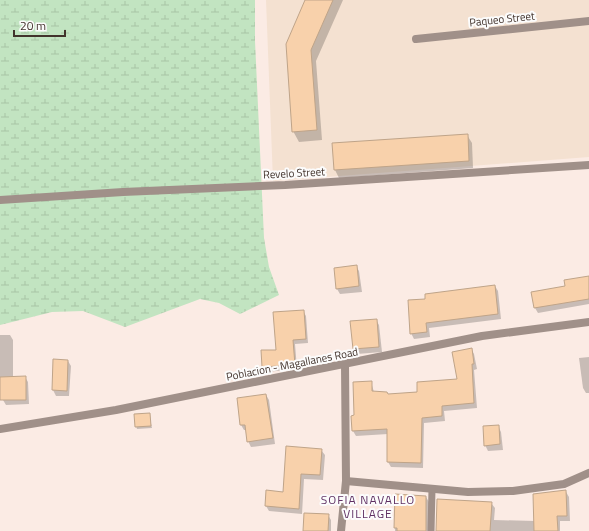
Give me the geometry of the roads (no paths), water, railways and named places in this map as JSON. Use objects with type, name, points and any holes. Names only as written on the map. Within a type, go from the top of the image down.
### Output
[{"type":"street","name":"Paqueo Street","points":[[416,39],[589,21]]},
{"type":"street","name":"Revelo Street","points":[[0,200],[123,192],[285,185],[589,165]]},
{"type":"street","name":"Poblacion - Magallanes Road","points":[[0,429],[116,410],[345,365],[482,336],[589,322]]},
{"type":"street","points":[[341,531],[346,481],[345,365]]},
{"type":"street","points":[[346,481],[468,492],[513,490],[564,484],[589,473]]},
{"type":"lane","points":[[431,531],[432,489]]},
{"type":"district","name":"SOFIA NAVALLO VILLAGE","points":[[368,506]]}]
